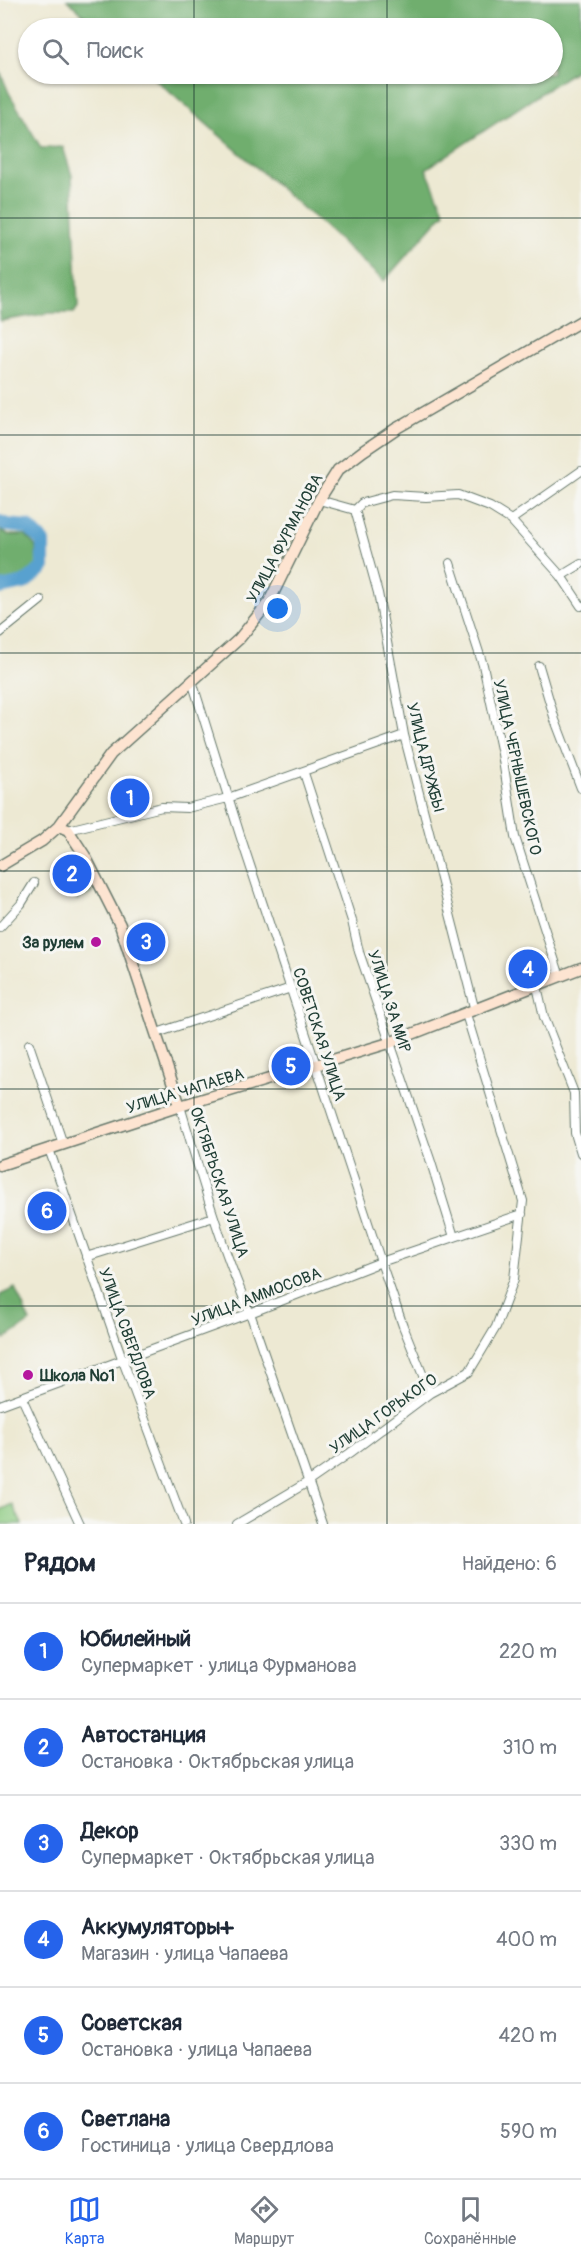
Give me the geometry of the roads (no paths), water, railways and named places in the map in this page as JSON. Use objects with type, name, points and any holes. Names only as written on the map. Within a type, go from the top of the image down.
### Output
[{"type":"main road","name":"УЛИЦА ФУРМАНОВА","points":[[0,866],[63,828],[111,754],[239,639],[269,602],[319,500],[338,470],[397,428],[581,321]]},
{"type":"main road","name":"ОКТЯБРЬСКАЯ УЛИЦА","points":[[63,828],[84,856],[120,925],[180,1106]]},
{"type":"main road","name":"УЛИЦА ЧАПАЕВА","points":[[0,1165],[180,1106],[389,1043],[581,968]]},
{"type":"street","points":[[511,520],[581,471]]},
{"type":"street","points":[[319,500],[355,510],[362,503],[392,495],[426,497],[458,495],[490,507],[511,520],[561,576],[581,606]]},
{"type":"street","name":"УЛИЦА ДРУЖБЫ","points":[[355,510],[378,593],[404,735],[470,1012]]},
{"type":"street","name":"УЛИЦА ЧЕРНЫШЕВСКОГО","points":[[450,562],[483,665],[502,754],[516,837],[560,977]]},
{"type":"street","points":[[561,576],[581,564]]},
{"type":"street","points":[[0,633],[41,600]]},
{"type":"street","points":[[539,666],[555,720],[581,788]]},
{"type":"street","name":"СОВЕТСКАЯ УЛИЦА","points":[[192,681],[228,798],[381,1263],[430,1393]]},
{"type":"street","points":[[63,828],[162,807],[187,808],[228,798],[404,735]]},
{"type":"street","name":"УЛИЦА ЗА МИР","points":[[303,773],[454,1237]]},
{"type":"street","points":[[0,927],[21,904],[34,883]]},
{"type":"street","points":[[537,986],[544,1017],[574,1093],[575,1133],[581,1153]]},
{"type":"street","points":[[157,1033],[291,988]]},
{"type":"street","name":"УЛИЦА ГОРЬКОГО","points":[[237,1524],[308,1482],[430,1393],[469,1372],[496,1327],[514,1279],[523,1201],[470,1012]]},
{"type":"street","points":[[29,1044],[63,1144]]},
{"type":"street","name":"ОКТЯБРЬСКАЯ УЛИЦА","points":[[180,1106],[214,1217],[237,1284],[250,1313],[323,1524]]},
{"type":"street","name":"УЛИЦА СВЕРДЛОВА","points":[[49,1149],[123,1361],[184,1524]]},
{"type":"street","name":"УЛИЦА АММОСОВА","points":[[0,1405],[381,1263],[522,1214]]},
{"type":"street","points":[[86,1257],[214,1217]]},
{"type":"street","points":[[22,1398],[81,1524]]},
{"type":"waterway","points":[[0,522],[28,527],[43,542],[43,568],[24,583],[0,588]]},
{"type":"place","name":"Юбилейный","points":[[130,798]]},
{"type":"place","name":"Автостанция","points":[[72,874]]},
{"type":"place","name":"За рулем","points":[[96,942]]},
{"type":"place","name":"Декор","points":[[146,942]]},
{"type":"place","name":"Аккумуляторы+","points":[[528,969]]},
{"type":"place","name":"Советская","points":[[291,1066]]},
{"type":"place","name":"Светлана","points":[[47,1211]]},
{"type":"place","name":"Школа №1","points":[[28,1375]]}]
